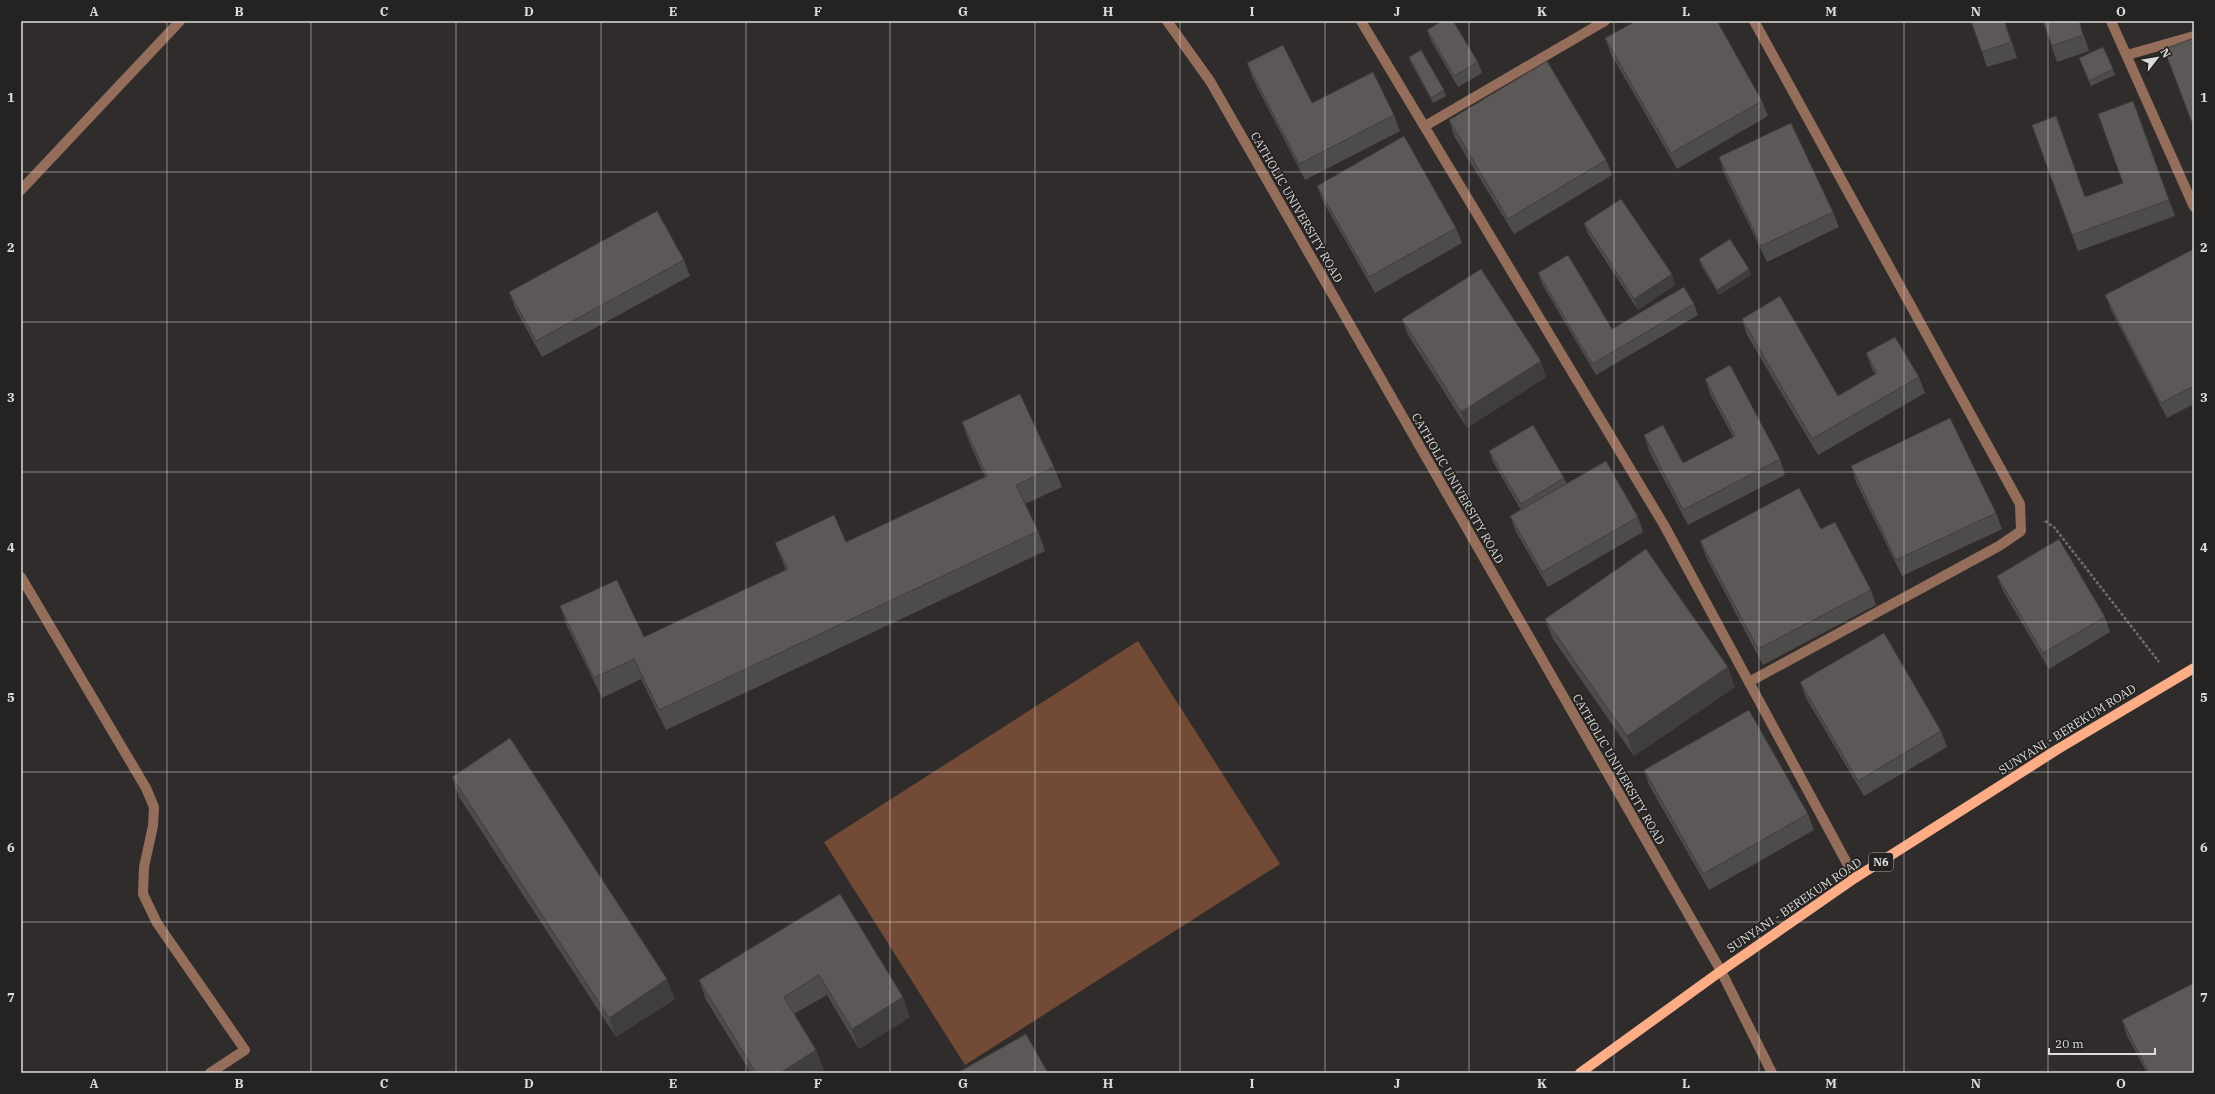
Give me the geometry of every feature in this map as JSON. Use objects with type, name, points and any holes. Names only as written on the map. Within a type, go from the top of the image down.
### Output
[{"type":"main road","name":"SUNYANI - BEREKUM ROAD","points":[[1580,1073],[1721,971],[1855,878],[2052,753],[2194,668]]},
{"type":"street","points":[[21,190],[180,21]]},
{"type":"street","name":"CATHOLIC UNIVERSITY ROAD","points":[[1167,21],[1210,82],[1721,971],[1772,1073]]},
{"type":"street","points":[[1362,21],[1664,525],[1855,878]]},
{"type":"street","points":[[1425,126],[1606,21]]},
{"type":"street","points":[[1749,682],[2005,542],[2022,531],[2020,504],[1754,21]]},
{"type":"street","points":[[2111,21],[2194,207]]},
{"type":"street","points":[[2126,55],[2194,36]]},
{"type":"street","points":[[21,577],[146,788],[154,807],[153,826],[144,867],[143,894],[157,923],[245,1050],[210,1073]]},
{"type":"path","points":[[2020,504],[2054,528],[2172,680]]},
{"type":"shaded area","points":[[1138,641],[1280,864],[965,1065],[824,842]]},
{"type":"building","points":[[1442,21],[1453,21],[1478,62],[1454,76],[1427,30]]},
{"type":"building","points":[[1636,21],[1717,21],[1762,101],[1671,153],[1605,38]]},
{"type":"building","points":[[1971,21],[2004,21],[2011,42],[1982,52]]},
{"type":"building","points":[[2043,21],[2079,21],[2083,35],[2052,46]]},
{"type":"building","points":[[2194,38],[2194,128],[2164,49]]},
{"type":"building","points":[[1283,45],[1312,103],[1373,72],[1394,115],[1299,164],[1247,63]]},
{"type":"building","points":[[2103,47],[2113,69],[2089,81],[2079,58]]},
{"type":"building","points":[[1421,50],[1444,90],[1431,98],[1409,57]]},
{"type":"building","points":[[1547,61],[1606,160],[1508,219],[1449,120]]},
{"type":"building","points":[[2133,101],[2169,200],[2072,235],[2032,125],[2056,116],[2085,197],[2123,183],[2098,114]]},
{"type":"building","points":[[1791,123],[1833,212],[1761,246],[1719,157]]},
{"type":"building","points":[[1404,136],[1456,228],[1369,277],[1317,186]]},
{"type":"building","points":[[1621,199],[1672,274],[1634,299],[1584,223]]},
{"type":"building","points":[[657,211],[684,260],[536,341],[509,292]]},
{"type":"building","points":[[1730,239],[1749,269],[1717,290],[1699,259]]},
{"type":"building","points":[[2192,250],[2194,254],[2194,386],[2161,403],[2105,295]]},
{"type":"building","points":[[1568,255],[1612,329],[1684,287],[1694,304],[1592,364],[1538,273]]},
{"type":"building","points":[[1481,269],[1541,361],[1461,412],[1402,319]]},
{"type":"building","points":[[1780,296],[1838,396],[1877,373],[1866,353],[1895,337],[1919,377],[1812,439],[1742,319]]},
{"type":"building","points":[[1730,365],[1780,459],[1683,510],[1644,435],[1663,425],[1683,463],[1735,436],[1705,379]]},
{"type":"building","points":[[1020,394],[1054,467],[1016,485],[1038,531],[659,710],[634,659],[594,678],[560,606],[617,580],[644,637],[788,569],[775,543],[834,515],[846,542],[987,476],[962,422]]},
{"type":"building","points":[[1950,418],[1996,513],[1896,560],[1851,466]]},
{"type":"building","points":[[1533,425],[1564,478],[1521,504],[1489,451]]},
{"type":"building","points":[[1606,461],[1638,517],[1542,572],[1510,516]]},
{"type":"building","points":[[1799,488],[1821,529],[1835,522],[1871,590],[1758,649],[1700,541]]},
{"type":"building","points":[[2059,539],[2105,617],[2043,653],[1997,576]]},
{"type":"building","points":[[1646,549],[1728,667],[1627,736],[1545,619]]},
{"type":"building","points":[[1884,633],[1941,731],[1858,781],[1800,682]]},
{"type":"building","points":[[1749,710],[1808,814],[1703,874],[1644,770]]},
{"type":"building","points":[[510,738],[667,979],[609,1018],[452,777]]},
{"type":"building","points":[[840,894],[903,997],[852,1029],[819,975],[784,997],[816,1050],[780,1073],[756,1073],[699,980]]},
{"type":"building","points":[[2194,983],[2194,1073],[2149,1073],[2122,1020]]},
{"type":"building","points":[[1026,1034],[1048,1073],[957,1073]]}]
